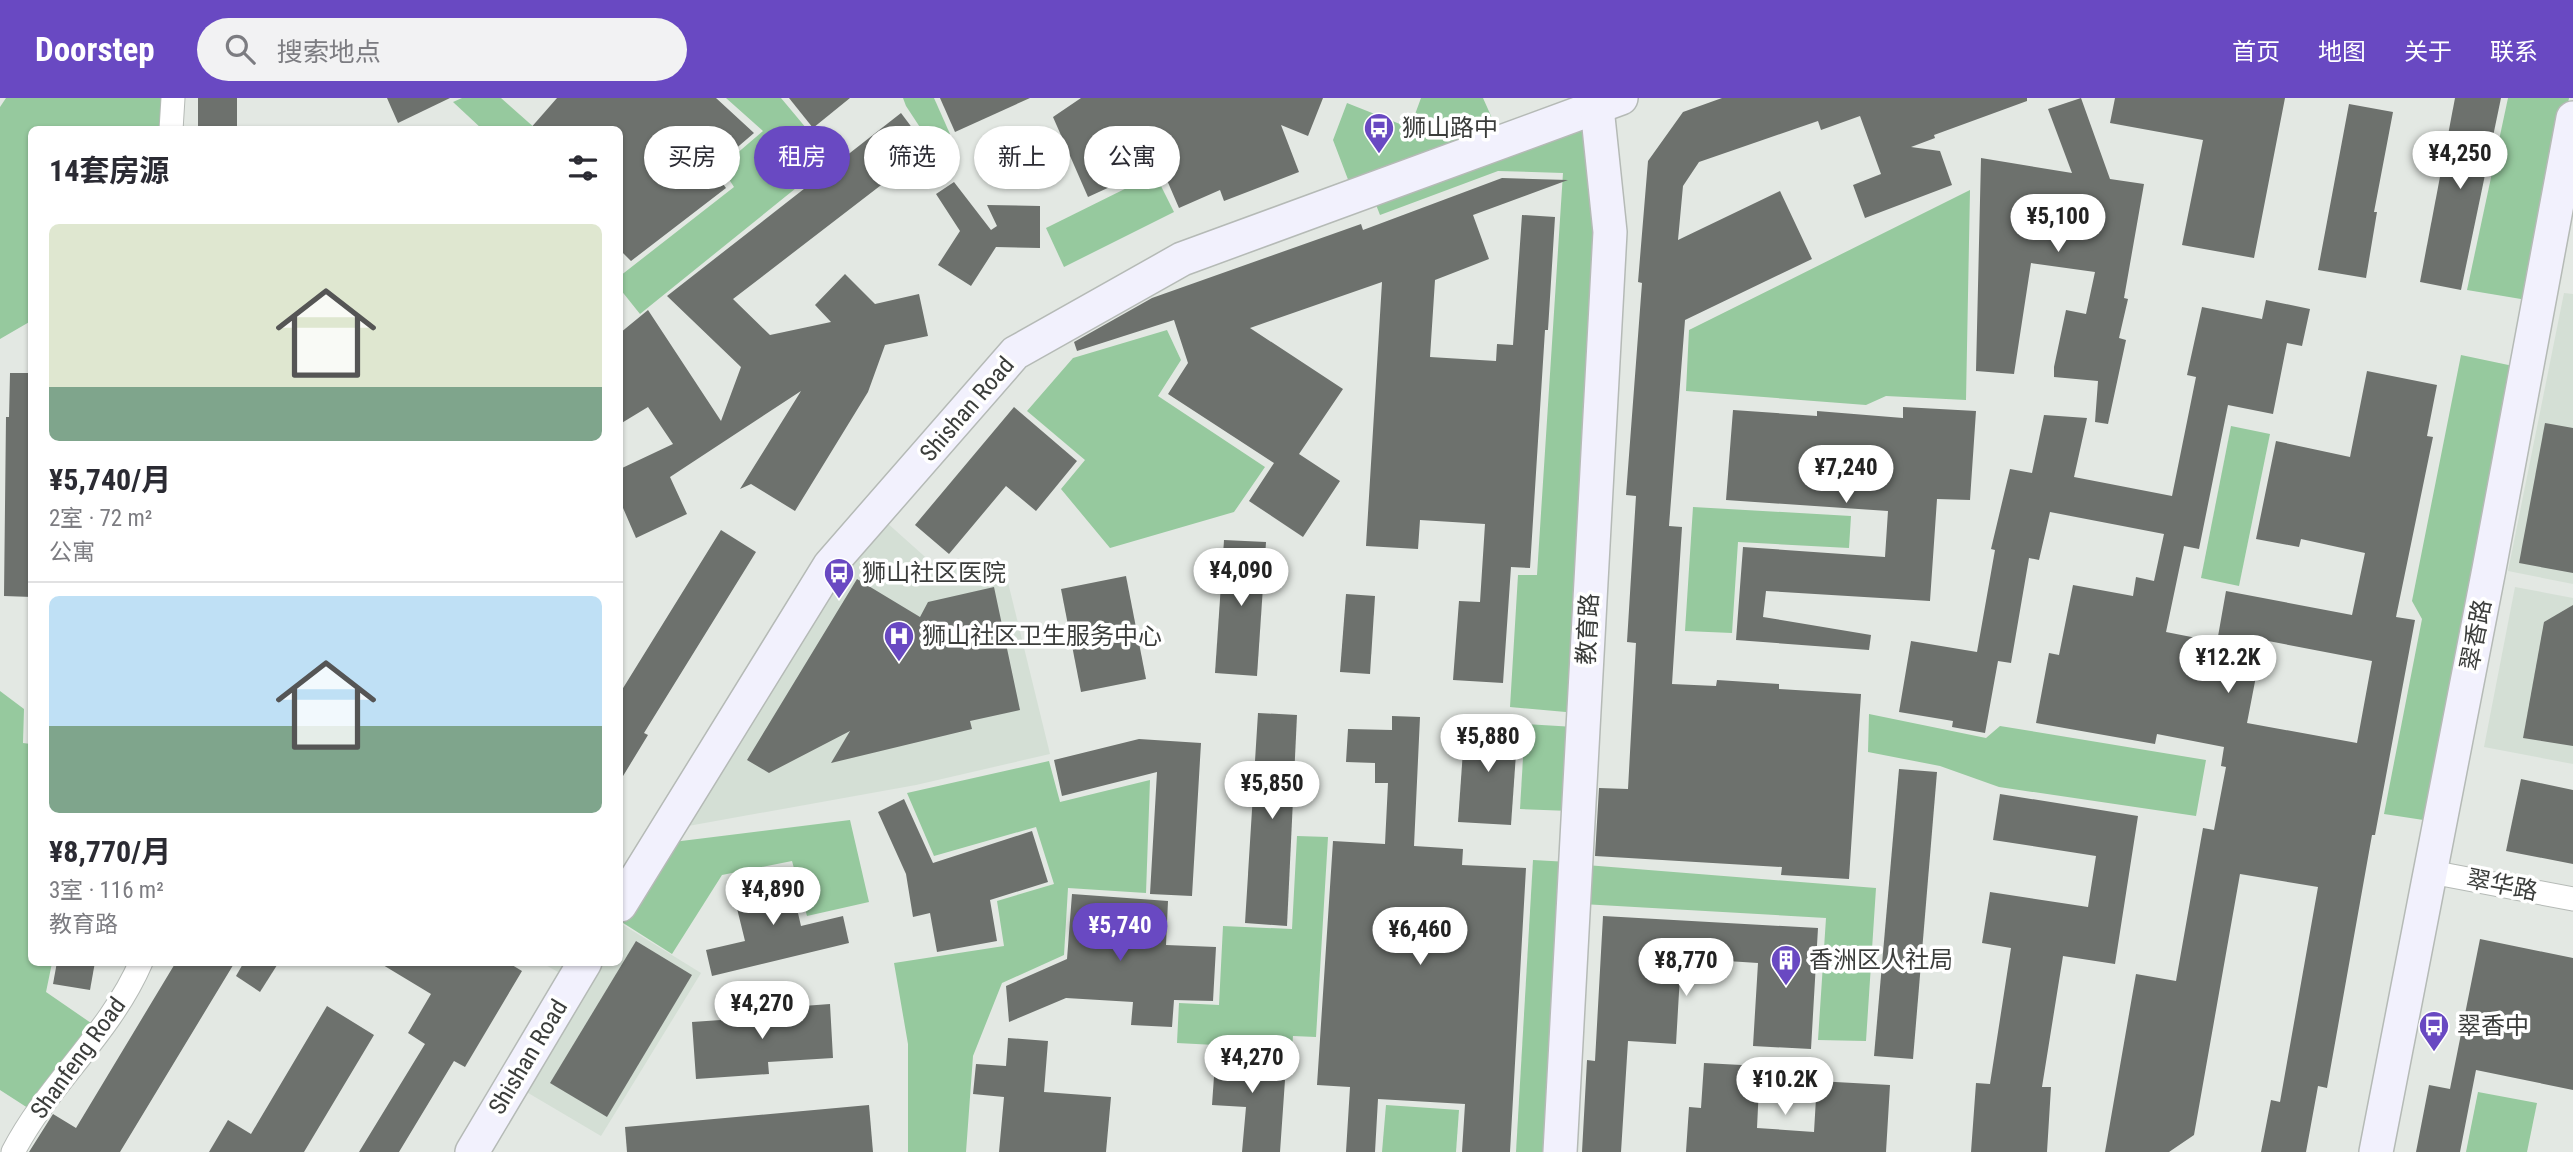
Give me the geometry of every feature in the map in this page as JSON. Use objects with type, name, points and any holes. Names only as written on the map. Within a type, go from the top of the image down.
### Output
[{"type":"street","points":[[171,126],[173,98]]},
{"type":"street","name":"Shishan Road","points":[[623,900],[830,565],[1015,353],[1182,259],[1605,101]]},
{"type":"street","name":"教育路","points":[[1560,1152],[1610,232],[1605,101]]},
{"type":"street","name":"翠香路","points":[[2375,1152],[2431,872],[2573,118]]},
{"type":"street","name":"翠华路","points":[[2431,872],[2573,899]]},
{"type":"street","name":"Shanfeng Road","points":[[13,1152],[33,1118],[102,1030],[139,966]]},
{"type":"street","name":"Shishan Road","points":[[472,1152],[583,966]]},
{"type":"shaded area","points":[[2564,293],[2573,294],[2573,584],[2508,571]]},
{"type":"shaded area","name":"狮山社区卫生服务中心","points":[[876,513],[942,572],[1003,562],[1050,754],[916,785],[666,830]]},
{"type":"shaded area","points":[[2515,587],[2573,598],[2573,764],[2484,747]]},
{"type":"shaded area","points":[[623,925],[701,973],[601,1136],[513,1084],[574,981],[547,966],[623,966]]},
{"type":"green space","points":[[6,98],[164,98],[162,126],[28,126],[28,323],[0,339],[0,107]]},
{"type":"green space","points":[[462,98],[501,98],[533,126],[479,126],[453,102]]},
{"type":"green space","points":[[726,98],[781,98],[804,126],[757,126]]},
{"type":"green space","points":[[903,98],[934,98],[946,126],[919,126]]},
{"type":"green space","points":[[1421,98],[1483,98],[1500,136],[1352,190],[1333,140],[1347,103],[1410,128]]},
{"type":"green space","points":[[2508,98],[2569,98],[2533,301],[2467,290]]},
{"type":"green space","points":[[1593,114],[1603,230],[1577,713],[1510,707],[1518,575],[1537,575],[1563,173],[1498,171],[1380,215],[1373,197]]},
{"type":"green space","points":[[754,139],[754,189],[795,189],[640,314],[623,293],[623,274],[731,189],[740,189],[740,151]]},
{"type":"green space","points":[[1125,189],[1162,189],[1174,212],[1064,267],[1046,228]]},
{"type":"green space","points":[[1970,190],[1966,400],[1886,396],[1866,405],[1686,391],[1689,330]]},
{"type":"green space","points":[[1167,330],[1181,360],[1158,396],[1265,467],[1234,512],[1110,548],[1061,489],[1085,460],[1027,411],[1073,358]]},
{"type":"green space","points":[[2461,355],[2518,367],[2430,821],[2384,814],[2422,619],[2412,601]]},
{"type":"green space","points":[[2231,426],[2270,434],[2239,586],[2201,578]]},
{"type":"green space","points":[[1693,507],[1851,516],[1849,548],[1738,542],[1732,633],[1685,631]]},
{"type":"green space","points":[[0,691],[24,709],[23,743],[28,744],[28,966],[51,966],[46,992],[91,1023],[31,1110],[0,1090]]},
{"type":"green space","points":[[1869,714],[1986,738],[2000,726],[2206,760],[2196,816],[1999,787],[1940,766],[1868,752]]},
{"type":"green space","points":[[1525,724],[1575,727],[1570,811],[1520,809]]},
{"type":"green space","points":[[1049,761],[1060,802],[1150,780],[1146,893],[1068,888],[1064,955],[1002,983],[973,1056],[966,1152],[908,1152],[908,1044],[894,963],[1004,946],[997,901],[1054,884],[1036,827],[934,856],[907,793]]},
{"type":"green space","points":[[850,820],[869,902],[807,916],[792,861],[722,875],[672,954],[623,923],[623,916],[665,843]]},
{"type":"green space","points":[[1297,836],[1328,837],[1316,1037],[1293,1036],[1292,1049],[1177,1043],[1179,1003],[1219,1005],[1223,926],[1292,929]]},
{"type":"green space","points":[[1533,860],[1569,862],[1552,1152],[1516,1152]]},
{"type":"green space","points":[[1586,865],[1876,888],[1866,1041],[1818,1040],[1826,918],[1582,904]]},
{"type":"green space","points":[[2478,1092],[2537,1103],[2527,1152],[2466,1152]]},
{"type":"green space","points":[[1386,1105],[1459,1110],[1456,1152],[1382,1152]]},
{"type":"building","points":[[198,98],[237,98],[237,126],[198,126]]},
{"type":"building","points":[[387,98],[450,98],[398,123]]},
{"type":"building","points":[[557,98],[716,98],[754,133],[740,145],[740,126],[644,126],[644,189],[725,189],[631,261],[623,253],[623,126],[532,126]]},
{"type":"building","points":[[789,98],[850,98],[815,126],[811,126]]},
{"type":"building","points":[[940,98],[1030,98],[960,130],[960,126],[952,126]]},
{"type":"building","points":[[1081,98],[1323,98],[1308,136],[1281,125],[1299,172],[1224,201],[1220,190],[1179,208],[1171,189],[1180,189],[1180,126],[1084,126],[1084,188],[1070,156],[1070,126],[1057,126],[1053,117]]},
{"type":"building","points":[[1722,98],[2027,98],[2027,101],[1934,135],[1935,138],[1911,147],[1940,151],[1952,185],[1865,218],[1853,185],[1881,174],[1860,116],[1821,130],[1818,121],[1699,162],[1683,186],[1678,240],[1780,191],[1812,259],[1685,320],[1669,526],[1682,527],[1672,684],[1716,686],[1717,680],[1779,684],[1779,689],[1861,694],[1849,879],[1781,875],[1782,867],[1595,856],[1599,788],[1628,789],[1636,643],[1627,642],[1636,496],[1626,495],[1648,161],[1683,112]]},
{"type":"building","points":[[2081,98],[2110,179],[2144,184],[2124,298],[2128,299],[2119,338],[2126,340],[2108,424],[2095,422],[2098,381],[2054,377],[2066,310],[2086,314],[2095,272],[2031,263],[2014,374],[1976,371],[1981,158],[2072,173],[2048,109]]},
{"type":"building","points":[[2115,98],[2285,98],[2254,258],[2182,245],[2203,140],[2110,123]]},
{"type":"building","points":[[2455,98],[2501,98],[2461,290],[2420,282]]},
{"type":"building","points":[[2349,104],[2393,112],[2374,212],[2377,212],[2366,278],[2318,270]]},
{"type":"building","points":[[901,113],[911,126],[884,126]]},
{"type":"building","points":[[864,142],[864,189],[876,189],[733,299],[770,335],[831,322],[815,305],[845,274],[875,304],[919,294],[928,336],[885,345],[868,392],[795,511],[751,484],[740,489],[801,391],[670,477],[687,514],[636,538],[623,508],[623,468],[673,444],[648,407],[623,422],[623,331],[648,310],[721,421],[741,367],[667,296],[804,189],[850,189],[850,153]]},
{"type":"building","points":[[1502,178],[1568,180],[1473,215],[1489,259],[1435,280],[1430,357],[1496,361],[1497,344],[1513,345],[1522,215],[1555,217],[1530,568],[1511,567],[1503,683],[1453,680],[1459,601],[1480,602],[1485,524],[1420,520],[1418,549],[1366,546],[1382,282],[1250,328],[1343,389],[1299,454],[1340,481],[1303,537],[1249,501],[1274,463],[1168,394],[1188,363],[1174,320],[1077,351],[1074,342],[1152,298],[1361,224],[1363,230]]},
{"type":"building","points":[[944,189],[959,189],[991,230],[997,226],[987,205],[1040,206],[1040,248],[996,247],[971,286],[938,265],[960,231],[936,194]]},
{"type":"building","points":[[1084,189],[1105,189],[1088,197]]},
{"type":"building","points":[[2266,300],[2310,309],[2302,346],[2287,343],[2273,414],[2228,405],[2199,549],[2184,546],[2166,632],[2217,642],[2226,591],[2352,615],[2365,553],[2301,539],[2299,547],[2256,539],[2276,441],[2350,457],[2367,371],[2437,385],[2427,436],[2433,437],[2396,617],[2415,620],[2375,835],[2372,835],[2327,1088],[2318,1086],[2306,1152],[2261,1152],[2271,1100],[2280,1102],[2318,887],[2240,874],[2194,1135],[2169,1152],[2105,1152],[2136,974],[2176,981],[2203,828],[2214,830],[2226,767],[2221,766],[2224,747],[2157,734],[2155,744],[2036,723],[2049,653],[2059,655],[2073,585],[2133,596],[2136,577],[2154,581],[2164,534],[2050,512],[2039,560],[2029,558],[2011,663],[1998,661],[1985,733],[1952,727],[1953,721],[1899,712],[1911,641],[1977,652],[1995,550],[1991,549],[2010,469],[2032,473],[2044,415],[2087,418],[2074,477],[2172,496],[2196,377],[2187,375],[2202,307],[2262,319]],"holes":[[[2263,640],[2372,661],[2357,743],[2247,723]]]},
{"type":"building","points":[[10,373],[28,373],[28,597],[4,596],[6,417],[9,417]]},
{"type":"building","points":[[1014,407],[1077,461],[1036,511],[1006,486],[949,554],[915,525]]},
{"type":"building","points":[[1903,407],[1976,411],[1970,500],[1937,499],[1930,601],[1766,591],[1763,617],[1871,635],[1869,650],[1736,640],[1743,547],[1885,557],[1888,511],[1726,500],[1733,410],[1817,416],[1817,411],[1903,418]]},
{"type":"building","points":[[2545,423],[2573,428],[2573,573],[2519,563]]},
{"type":"building","points":[[721,530],[756,552],[644,733],[648,735],[623,776],[623,688]]},
{"type":"building","points":[[1224,540],[1266,542],[1257,676],[1215,673]]},
{"type":"building","points":[[1126,576],[1146,679],[1081,692],[1061,589]]},
{"type":"building","points":[[857,579],[920,617],[928,602],[994,587],[1020,710],[970,721],[972,729],[831,763],[850,731],[769,773],[747,760]]},
{"type":"building","points":[[1346,594],[1375,596],[1370,674],[1340,672]]},
{"type":"building","points":[[2573,605],[2573,746],[2523,738],[2544,622]]},
{"type":"building","points":[[1258,713],[1297,715],[1287,926],[1245,923]]},
{"type":"building","points":[[1392,716],[1420,717],[1414,846],[1463,849],[1462,865],[1526,868],[1510,1152],[1462,1152],[1465,1104],[1378,1099],[1375,1152],[1346,1152],[1350,1087],[1317,1085],[1333,841],[1385,844],[1388,783],[1375,783],[1375,763],[1346,762],[1348,729],[1392,730]]},
{"type":"building","points":[[1465,722],[1518,725],[1511,825],[1458,822]]},
{"type":"building","points":[[1139,739],[1201,743],[1192,896],[1150,894],[1157,772],[1062,796],[1054,760]]},
{"type":"building","points":[[1899,769],[1937,772],[1913,1059],[1874,1056]]},
{"type":"building","points":[[2521,779],[2573,790],[2573,864],[2506,851]]},
{"type":"building","points":[[2000,794],[2138,816],[2115,964],[2063,956],[2042,1087],[2051,1087],[2047,1152],[1971,1152],[1976,1083],[1990,1084],[2011,948],[1982,943],[1990,892],[2088,907],[2096,856],[1993,840]]},
{"type":"building","points":[[904,799],[933,863],[1032,831],[1048,882],[990,900],[997,941],[937,952],[930,913],[913,917],[906,874],[878,812]]},
{"type":"building","points":[[788,870],[801,926],[843,916],[849,943],[712,976],[706,950],[745,941],[731,884]]},
{"type":"building","points":[[1072,894],[1168,901],[1166,945],[1216,947],[1213,1001],[1174,1000],[1172,1027],[1131,1025],[1133,1002],[1066,998],[1009,1022],[1006,986],[1067,959]]},
{"type":"building","name":"香洲区人社局","points":[[1603,916],[1818,928],[1811,1049],[1753,1046],[1758,963],[1681,958],[1676,1044],[1628,1041],[1621,1152],[1582,1152],[1587,1060],[1595,1061]]},
{"type":"building","points":[[2480,939],[2573,958],[2573,1090],[2476,1070],[2460,1152],[2416,1152],[2429,1085],[2450,1089]]},
{"type":"building","points":[[636,941],[692,975],[607,1117],[550,1083]]},
{"type":"building","points":[[56,966],[94,966],[90,990],[53,984]]},
{"type":"building","points":[[174,966],[233,966],[120,1152],[29,1152],[53,1114],[76,1128]]},
{"type":"building","points":[[242,966],[276,966],[260,992],[236,976]]},
{"type":"building","points":[[385,966],[514,966],[522,971],[465,1067],[454,1061],[399,1152],[359,1152],[425,1044],[408,1033],[431,994]]},
{"type":"building","points":[[830,1004],[833,1058],[768,1062],[769,1074],[696,1079],[692,1022],[764,1017],[763,1009]]},
{"type":"building","points":[[327,1006],[374,1035],[304,1152],[209,1152],[228,1120],[251,1134]]},
{"type":"building","points":[[1008,1038],[1048,1041],[1044,1092],[1111,1097],[1106,1152],[999,1152],[1004,1097],[973,1094],[976,1064],[1006,1066]]},
{"type":"building","points":[[1216,1048],[1280,1053],[1279,1080],[1285,1080],[1280,1152],[1242,1152],[1246,1107],[1212,1105]]},
{"type":"building","points":[[1704,1063],[1760,1066],[1757,1128],[1814,1132],[1817,1081],[1890,1085],[1886,1152],[1686,1152],[1689,1107],[1701,1108]]},
{"type":"building","points":[[869,1105],[873,1152],[627,1152],[625,1127]]},
{"type":"place","name":"狮山路中","points":[[1379,155]]},
{"type":"place","name":"狮山社区医院","points":[[839,600]]},
{"type":"place","name":"狮山社区卫生服务中心","points":[[899,663]]},
{"type":"place","name":"香洲区人社局","points":[[1786,987]]},
{"type":"place","name":"翠香中","points":[[2434,1053]]}]
